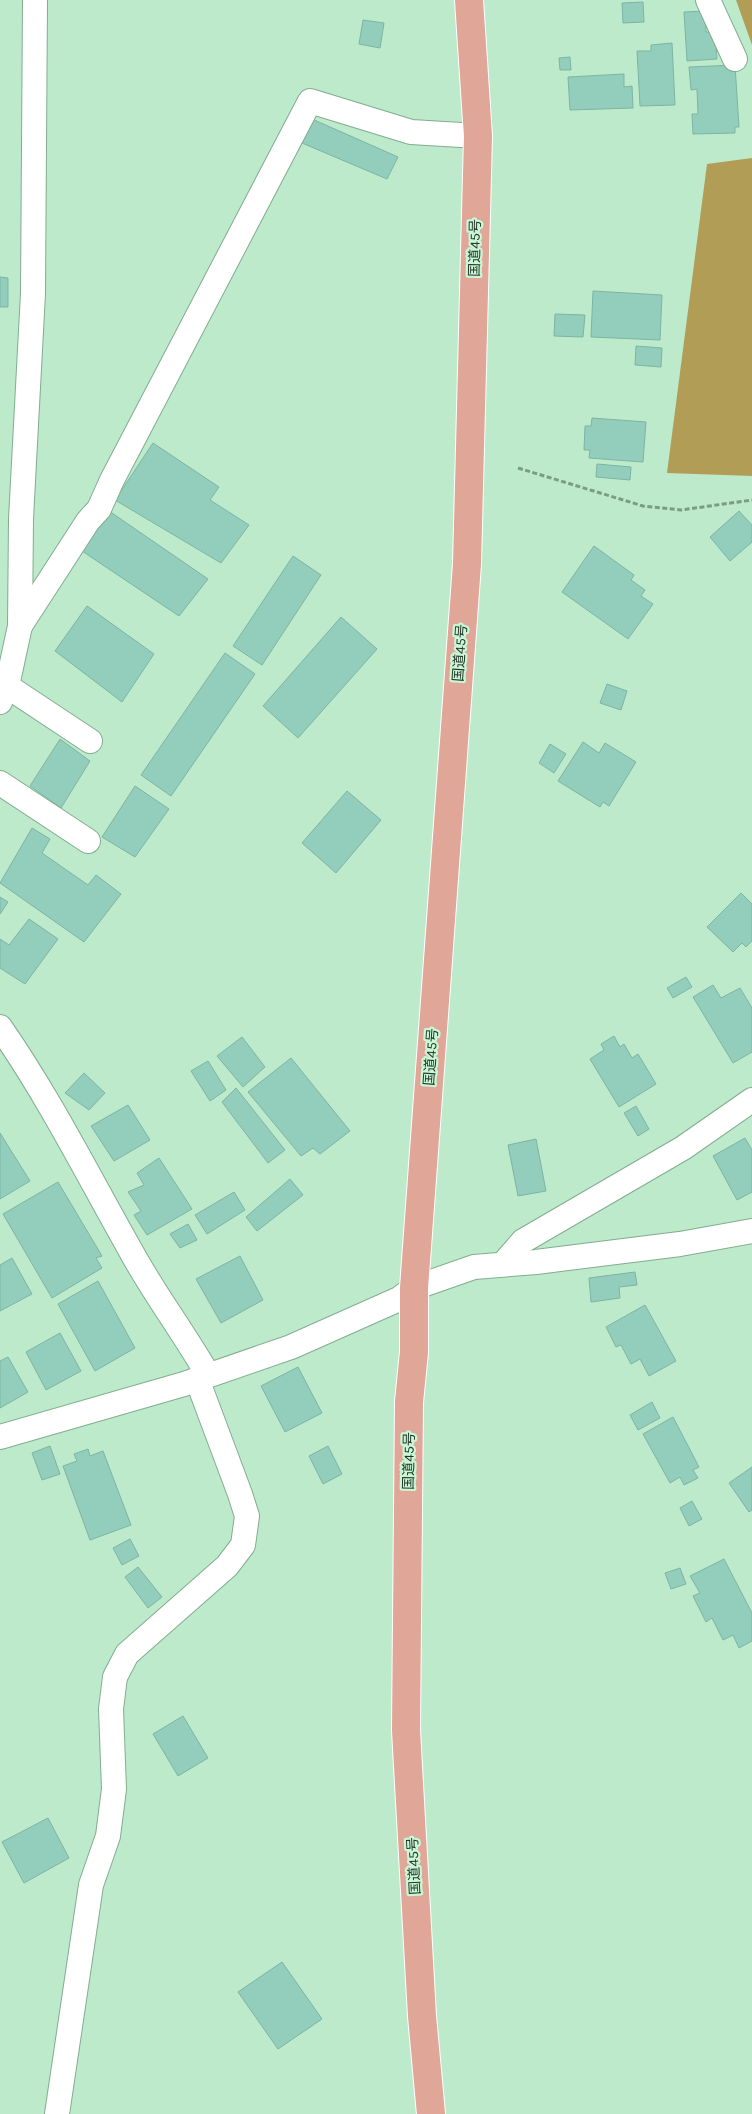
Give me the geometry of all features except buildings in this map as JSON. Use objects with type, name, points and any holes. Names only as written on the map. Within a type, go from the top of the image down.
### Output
[{"type":"highway","name":"国道45号","points":[[431,2114],[422,2016],[406,1730],[410,1402],[414,1352],[414,1288],[467,564],[478,136],[469,0]]},
{"type":"street","points":[[35,0],[33,293],[22,519],[20,626],[3,694],[90,741]]},
{"type":"street","points":[[708,0],[735,59]]},
{"type":"street","points":[[20,626],[88,521],[99,509],[112,480],[310,101],[411,132],[478,136]]},
{"type":"street","points":[[0,783],[88,841]]},
{"type":"street","points":[[0,1027],[72,1141],[133,1255],[185,1334],[203,1377],[246,1516],[243,1545],[227,1566],[127,1654],[114,1677],[111,1709],[114,1789],[108,1836],[91,1884],[57,2114]]},
{"type":"street","points":[[503,1264],[523,1241],[683,1148],[752,1100]]},
{"type":"street","points":[[0,1438],[203,1377],[291,1347],[399,1299],[414,1288],[474,1267],[680,1244],[752,1231]]},
{"type":"path","points":[[518,468],[643,506],[682,510],[752,500]]},
{"type":"shaded area","points":[[736,0],[752,0],[752,45]]},
{"type":"shaded area","points":[[752,158],[752,476],[667,473],[707,164]]}]
